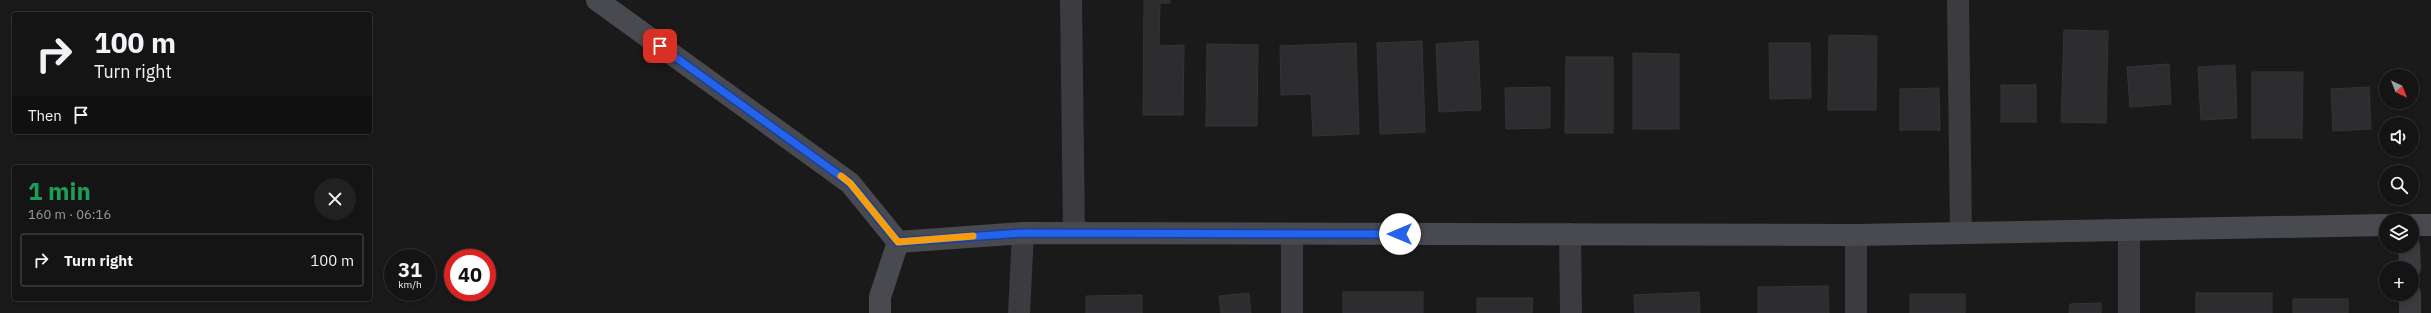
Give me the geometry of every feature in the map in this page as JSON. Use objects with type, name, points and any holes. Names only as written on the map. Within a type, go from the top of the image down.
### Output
[{"type":"street","points":[[597,0],[850,183],[898,242]]},
{"type":"street","points":[[1071,0],[1074,234]]},
{"type":"street","points":[[1958,0],[1961,232]]},
{"type":"street","points":[[898,242],[1023,233],[1856,235],[1961,232],[2129,232],[2379,225]]},
{"type":"street","points":[[2419,225],[2431,225]]},
{"type":"street","points":[[2129,232],[2129,313]]},
{"type":"street","points":[[1019,313],[1023,233]]},
{"type":"street","points":[[1292,234],[1292,313]]},
{"type":"street","points":[[1570,234],[1571,313]]},
{"type":"street","points":[[1856,235],[1856,313]]},
{"type":"street","points":[[880,313],[880,297],[898,242]]},
{"type":"street","points":[[2410,301],[2410,313]]},
{"type":"building","points":[[1144,0],[1170,0],[1170,3],[1160,3],[1159,46],[1184,45],[1183,115],[1143,115]]},
{"type":"building","points":[[2064,30],[2108,31],[2106,123],[2061,122]]},
{"type":"building","points":[[1829,35],[1877,36],[1876,110],[1828,110]]},
{"type":"building","points":[[1422,41],[1425,132],[1380,134],[1377,43]]},
{"type":"building","points":[[1478,41],[1481,110],[1439,112],[1436,44]]},
{"type":"building","points":[[1356,43],[1359,134],[1313,136],[1311,94],[1281,95],[1280,46]]},
{"type":"building","points":[[1769,43],[1810,43],[1811,98],[1770,99]]},
{"type":"building","points":[[1207,44],[1258,45],[1257,126],[1206,126]]},
{"type":"building","points":[[1633,53],[1679,54],[1679,129],[1633,129]]},
{"type":"building","points":[[1566,57],[1613,57],[1613,133],[1565,133]]},
{"type":"building","points":[[2169,64],[2171,104],[2130,107],[2127,67]]},
{"type":"building","points":[[2235,65],[2237,118],[2201,120],[2198,67]]},
{"type":"building","points":[[2252,72],[2303,72],[2302,138],[2252,138]]},
{"type":"building","points":[[2001,85],[2036,85],[2036,122],[2001,122]]},
{"type":"building","points":[[1550,87],[1550,128],[1506,129],[1505,88]]},
{"type":"building","points":[[2369,87],[2371,129],[2333,131],[2331,89]]},
{"type":"building","points":[[1939,88],[1940,130],[1900,130],[1900,89]]},
{"type":"building","points":[[1828,286],[1829,313],[1758,313],[1758,287]]},
{"type":"building","points":[[1343,292],[1423,292],[1423,313],[1343,313]]},
{"type":"building","points":[[1699,292],[1700,313],[1635,313],[1634,295]]},
{"type":"building","points":[[1249,293],[1251,313],[1221,313],[1219,296]]},
{"type":"building","points":[[2196,293],[2272,293],[2272,313],[2196,313]]},
{"type":"building","points":[[1910,294],[1965,294],[1965,313],[1910,313]]},
{"type":"building","points":[[1142,295],[1142,313],[1086,313],[1086,296]]},
{"type":"building","points":[[1477,298],[1533,298],[1532,313],[1477,313]]},
{"type":"building","points":[[2293,299],[2348,299],[2348,313],[2293,313]]},
{"type":"building","points":[[2101,303],[2101,313],[2069,313],[2070,304]]},
{"type":"slow traffic","points":[[841,176],[850,183],[898,242],[973,236]]},
{"type":"route","points":[[660,46],[850,183],[898,242],[1023,233],[1400,234]]}]
